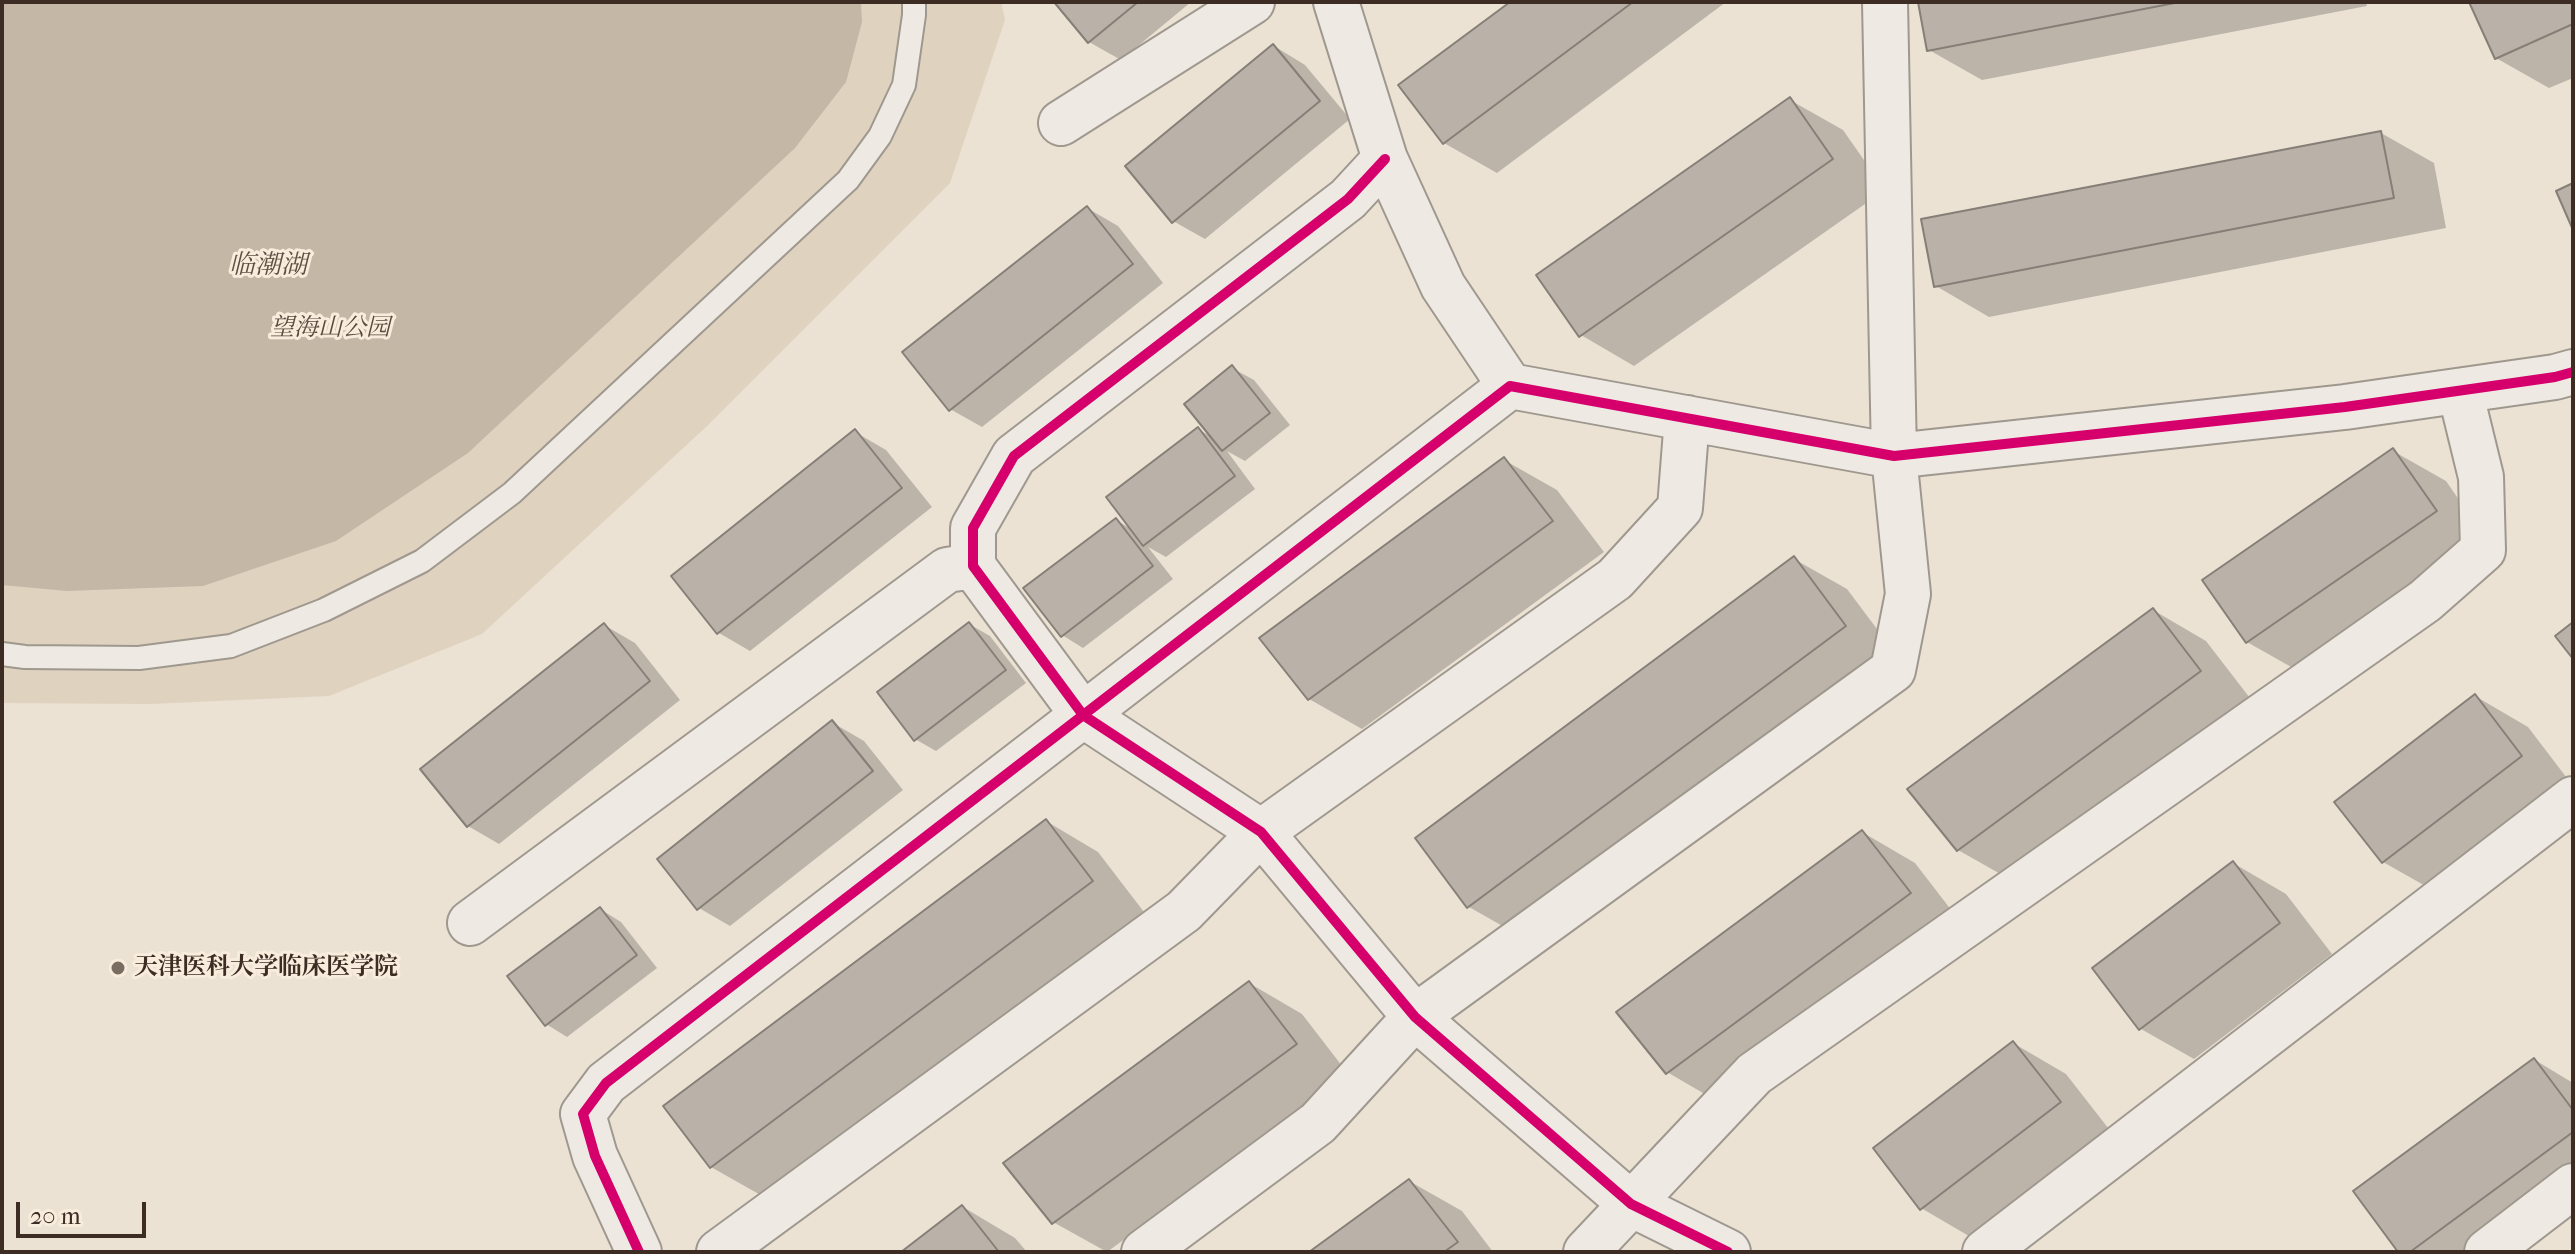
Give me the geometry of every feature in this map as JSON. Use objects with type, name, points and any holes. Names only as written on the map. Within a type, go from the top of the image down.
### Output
[{"type":"street","points":[[1061,123],[1252,2]]},
{"type":"street","points":[[1336,2],[1385,159],[1443,286],[1510,386],[1894,456],[2330,409],[2573,372]]},
{"type":"street","points":[[1144,1252],[1318,1123],[1415,1017],[1893,670],[1908,594],[1894,456],[1885,2]]},
{"type":"street","points":[[1385,159],[1348,199],[1014,456],[973,528],[973,566],[1083,715],[1261,832],[1415,1017],[1631,1204],[1728,1252]]},
{"type":"street","points":[[639,1252],[595,1156],[583,1114],[606,1083],[1510,386]]},
{"type":"street","points":[[1586,1252],[1754,1074],[2425,601],[2483,550],[2481,477],[2460,391]]},
{"type":"street","points":[[719,1252],[1184,911],[1261,832],[1615,579],[1680,508],[1687,418]]},
{"type":"street","points":[[470,923],[947,570],[973,566]]},
{"type":"street","points":[[1987,1251],[2573,799]]},
{"type":"street","points":[[2487,1252],[2573,1186]]},
{"type":"lane","points":[[2,654],[139,658],[231,646],[324,610],[422,561],[512,493],[848,180],[880,136],[904,85],[914,2]]},
{"type":"green space","name":"临潮湖","points":[[2,2],[1001,2],[1005,20],[950,183],[706,427],[482,634],[329,696],[150,704],[2,703]]},
{"type":"water","name":"临潮湖","points":[[2,2],[861,2],[862,22],[846,82],[795,148],[468,453],[336,541],[203,586],[67,591],[2,585]]},
{"type":"building","points":[[1054,2],[1138,2],[1088,43]]},
{"type":"building","points":[[1510,2],[1633,2],[1443,144],[1398,85]]},
{"type":"building","points":[[1918,2],[2180,2],[1927,51]]},
{"type":"building","points":[[2469,2],[2573,2],[2573,24],[2495,59]]},
{"type":"building","points":[[1273,44],[1320,101],[1172,223],[1125,166]]},
{"type":"building","points":[[1790,97],[1833,159],[1579,337],[1536,275]]},
{"type":"building","points":[[2381,131],[2394,198],[1934,287],[1921,219]]},
{"type":"building","points":[[2573,183],[2573,230],[2556,191]]},
{"type":"building","points":[[1087,206],[1133,264],[949,411],[902,352]]},
{"type":"building","points":[[1232,365],[1270,413],[1222,451],[1184,404]]},
{"type":"building","points":[[1198,427],[1235,476],[1143,546],[1106,497]]},
{"type":"building","points":[[855,429],[902,488],[717,634],[671,576]]},
{"type":"building","points":[[2393,448],[2437,511],[2246,643],[2202,580]]},
{"type":"building","points":[[1504,457],[1553,521],[1308,700],[1259,638]]},
{"type":"building","points":[[1116,518],[1153,566],[1061,637],[1023,588]]},
{"type":"building","points":[[1794,556],[1846,626],[1467,908],[1415,838]]},
{"type":"building","points":[[2153,608],[2201,671],[1957,851],[1907,789]]},
{"type":"building","points":[[969,622],[1006,670],[914,741],[877,692]]},
{"type":"building","points":[[2573,622],[2573,659],[2555,636]]},
{"type":"building","points":[[604,623],[650,681],[467,827],[420,769]]},
{"type":"building","points":[[2475,694],[2522,756],[2382,863],[2334,802]]},
{"type":"building","points":[[832,720],[873,771],[697,910],[657,859]]},
{"type":"building","points":[[1046,819],[1093,881],[710,1168],[663,1106]]},
{"type":"building","points":[[1862,830],[1911,893],[1666,1074],[1616,1012]]},
{"type":"building","points":[[2233,861],[2280,923],[2139,1030],[2092,968]]},
{"type":"building","points":[[600,907],[637,955],[545,1026],[507,976]]},
{"type":"building","points":[[1249,981],[1297,1044],[1052,1224],[1003,1163]]},
{"type":"building","points":[[2013,1041],[2061,1102],[1920,1210],[1873,1148]]},
{"type":"building","points":[[2534,1058],[2573,1110],[2573,1132],[2410,1252],[2398,1252],[2353,1191]]},
{"type":"building","points":[[1409,1179],[1458,1242],[1444,1252],[1309,1252]]},
{"type":"building","points":[[962,1205],[999,1252],[901,1252]]},
{"type":"cycle path","points":[[1385,159],[1348,199],[1014,456],[973,528],[973,566],[1083,715],[1261,832],[1415,1017],[1631,1204],[1728,1252]]},
{"type":"cycle path","points":[[639,1252],[595,1156],[583,1114],[606,1083],[1510,386],[1894,456],[2345,407],[2573,372]]},
{"type":"place","name":"天津医科大学临床医学院","points":[[118,968]]},
{"type":"park label","name":"望海山公园","points":[[330,329]]}]
